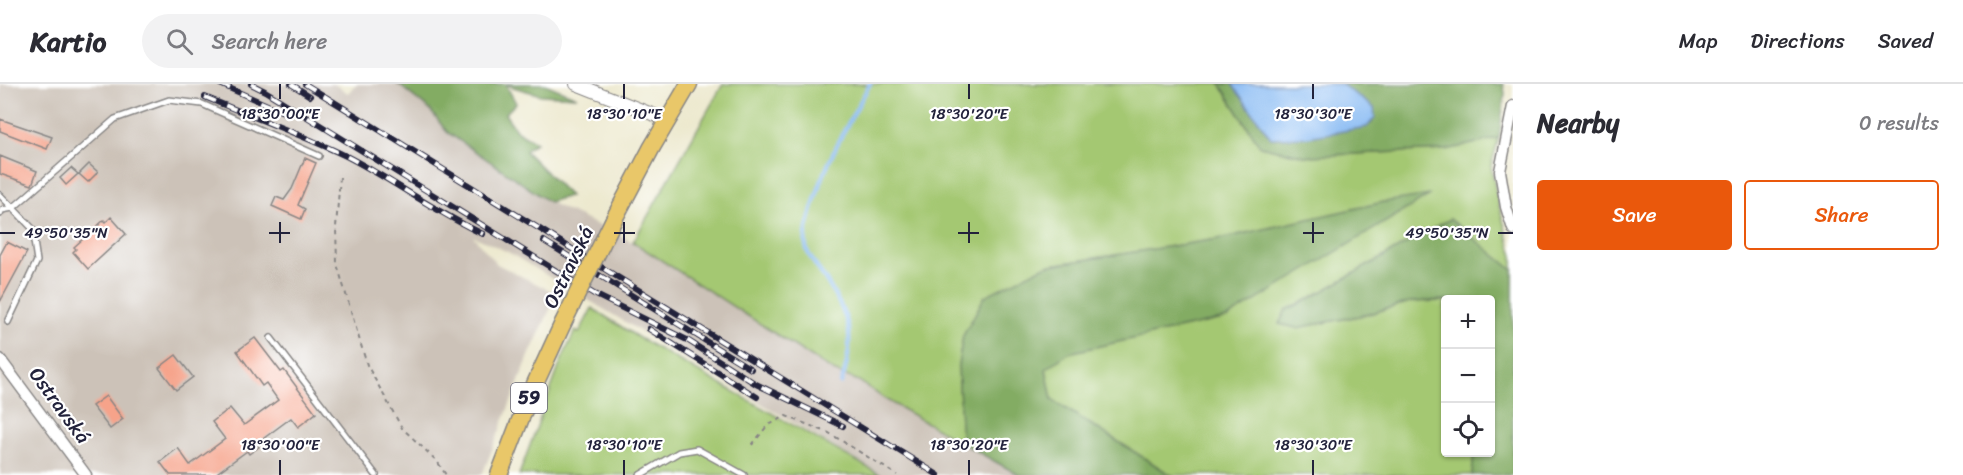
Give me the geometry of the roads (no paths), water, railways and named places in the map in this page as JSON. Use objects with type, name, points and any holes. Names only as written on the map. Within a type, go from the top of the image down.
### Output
[{"type":"main road","name":"Ostravská","points":[[499,475],[529,397],[563,323],[613,221],[689,84]]},
{"type":"street","points":[[576,84],[667,120]]},
{"type":"street","points":[[1513,106],[1500,171],[1506,207],[1513,229]]},
{"type":"street","name":"Ostravská","points":[[0,359],[86,475]]},
{"type":"lane","points":[[0,214],[2,210],[13,208],[115,119],[169,100],[202,104],[319,156]]},
{"type":"lane","points":[[0,195],[32,228],[37,261],[8,322]]},
{"type":"lane","points":[[271,338],[376,475]]},
{"type":"lane","points":[[640,475],[679,452],[698,449],[744,475]]},
{"type":"water","points":[[1232,84],[1341,84],[1374,108],[1375,118],[1367,127],[1308,137],[1271,138]]},
{"type":"waterway","points":[[841,384],[849,353],[848,328],[840,305],[808,253],[806,236],[816,195],[829,163],[870,84]]},
{"type":"railway","points":[[220,84],[288,114]]},
{"type":"railway","points":[[251,84],[594,294],[687,340],[756,384],[843,426]]},
{"type":"railway","points":[[291,84],[310,96]]},
{"type":"railway","points":[[305,84],[938,475]]},
{"type":"railway","points":[[205,97],[346,156],[483,234]]},
{"type":"railway","points":[[544,241],[751,369]]},
{"type":"railway","points":[[649,329],[757,397]]}]
